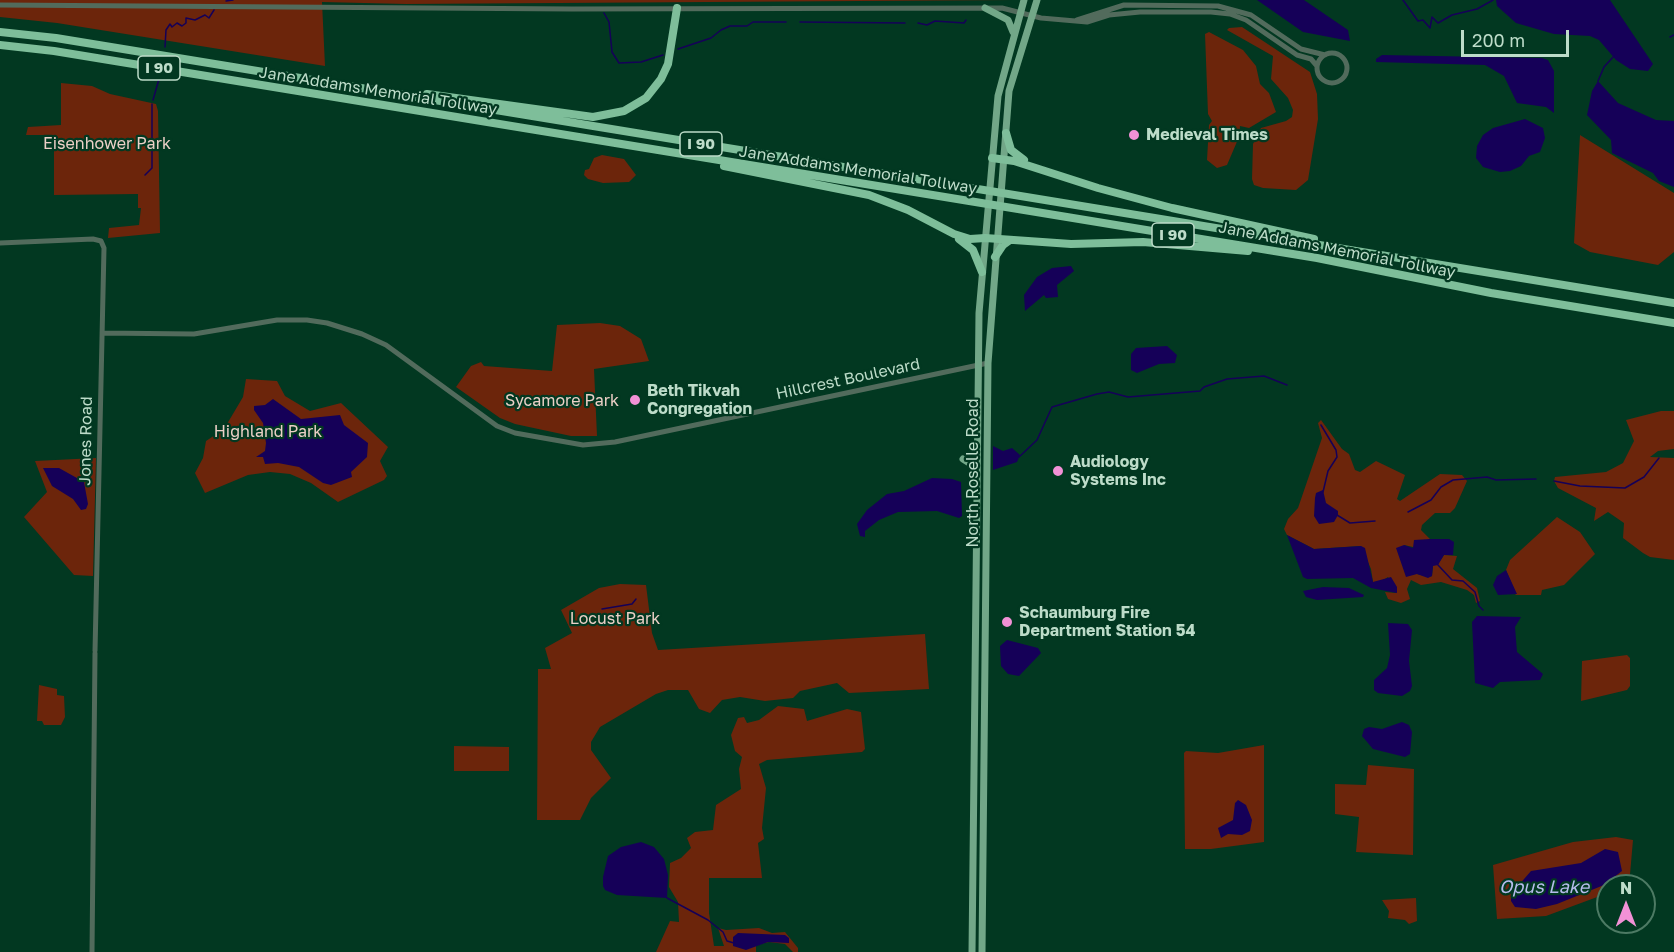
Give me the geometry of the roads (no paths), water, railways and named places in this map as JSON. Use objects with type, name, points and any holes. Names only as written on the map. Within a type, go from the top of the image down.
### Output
[{"type":"highway","points":[[345,85],[585,116],[612,115],[640,103],[661,79],[668,64],[677,8]]},
{"type":"highway","name":"Jane Addams Memorial Tollway","points":[[0,32],[56,38],[1672,302]]},
{"type":"highway","name":"Jane Addams Memorial Tollway","points":[[0,45],[54,51],[1317,258],[1491,293],[1674,323]]},
{"type":"highway","points":[[1006,132],[1011,150],[1018,157],[1054,170],[1061,175]]},
{"type":"highway","points":[[671,152],[708,163],[869,195],[908,210],[954,234],[970,239],[985,237],[1071,244],[1143,242],[1317,258]]},
{"type":"highway","points":[[992,158],[1061,175],[1098,188],[1172,208],[1401,258]]},
{"type":"highway","points":[[954,234],[973,250],[982,272]]},
{"type":"highway","points":[[995,257],[1003,244],[1010,240]]},
{"type":"main road","name":"North Roselle Road","points":[[972,952],[977,365],[982,272],[998,96],[1024,0]]},
{"type":"main road","name":"North Roselle Road","points":[[982,952],[988,363],[1000,179],[1010,84],[1037,0]]},
{"type":"main road","points":[[985,8],[1008,20],[1013,35]]},
{"type":"main road","points":[[976,453],[963,459],[971,464],[976,473]]},
{"type":"street","points":[[0,5],[350,6],[401,3],[677,8],[1002,8],[1033,16],[1087,22],[1110,15],[1190,9]]},
{"type":"street","points":[[1075,20],[1124,5],[1236,13],[1264,23],[1300,49],[1325,55],[1336,54],[1343,58],[1346,69],[1343,76],[1335,82],[1325,81],[1311,59],[1297,54],[1236,13]]},
{"type":"street","points":[[1140,5],[1140,12]]},
{"type":"street","points":[[1317,66],[1325,55]]},
{"type":"street","name":"Jones Road","points":[[0,243],[93,239],[101,241],[104,248],[95,652],[92,952]]},
{"type":"street","name":"Hillcrest Boulevard","points":[[102,333],[194,334],[277,320],[327,323],[362,334],[386,345],[497,426],[515,433],[583,445],[615,442],[988,363]]},
{"type":"water","points":[[1257,0],[1304,0],[1348,30],[1350,41],[1303,32]]},
{"type":"water","points":[[1496,0],[1610,0],[1653,64],[1648,71],[1630,69],[1616,60],[1599,40],[1590,36],[1554,34],[1516,23],[1497,6]]},
{"type":"water","points":[[1382,55],[1542,58],[1548,60],[1554,71],[1554,113],[1546,107],[1517,103],[1504,76],[1485,65],[1376,62],[1376,59]]},
{"type":"water","points":[[1598,81],[1618,103],[1656,120],[1674,121],[1674,187],[1659,181],[1653,173],[1612,153],[1611,140],[1587,115],[1592,91]]},
{"type":"water","points":[[1525,119],[1543,128],[1545,138],[1540,152],[1529,156],[1521,166],[1510,171],[1500,172],[1483,167],[1476,158],[1477,146],[1483,135],[1493,128]]},
{"type":"water","points":[[1071,266],[1074,271],[1057,285],[1058,297],[1046,298],[1044,295],[1025,311],[1024,295],[1037,277],[1052,268]]},
{"type":"water","points":[[1167,346],[1177,355],[1175,363],[1159,364],[1137,373],[1131,370],[1131,354],[1136,348]]},
{"type":"water","points":[[273,399],[301,419],[340,415],[344,425],[368,443],[367,457],[351,472],[352,477],[331,485],[323,483],[299,467],[278,463],[265,464],[263,457],[256,457],[265,451],[266,443],[263,423],[254,410],[254,406],[265,405]]},
{"type":"water","points":[[993,446],[1003,451],[1012,448],[1020,455],[1017,462],[993,470]]},
{"type":"water","points":[[43,468],[59,468],[84,482],[88,504],[86,509],[81,510],[73,499],[52,486]]},
{"type":"water","points":[[932,478],[961,482],[962,516],[959,518],[937,511],[898,512],[879,520],[865,531],[865,537],[860,536],[857,524],[867,510],[887,494],[904,491]]},
{"type":"water","points":[[1323,490],[1326,503],[1338,511],[1338,515],[1334,522],[1319,524],[1314,516],[1315,498],[1316,493]]},
{"type":"water","points":[[1287,535],[1314,549],[1361,546],[1365,548],[1373,582],[1391,577],[1397,587],[1397,593],[1371,588],[1353,578],[1307,579],[1303,577]]},
{"type":"water","points":[[1449,539],[1454,542],[1453,555],[1444,555],[1438,565],[1433,566],[1432,576],[1428,578],[1417,574],[1406,577],[1396,548],[1404,545],[1413,548],[1414,540]]},
{"type":"water","points":[[1506,570],[1517,594],[1498,595],[1493,585],[1497,576]]},
{"type":"water","points":[[1323,587],[1349,588],[1364,595],[1363,597],[1317,600],[1306,597],[1303,591]]},
{"type":"water","points":[[1477,616],[1521,617],[1515,627],[1517,652],[1543,674],[1540,680],[1500,682],[1493,688],[1475,683],[1472,622]]},
{"type":"water","points":[[1388,623],[1408,624],[1412,630],[1409,661],[1412,686],[1410,691],[1402,696],[1378,693],[1374,690],[1374,680],[1387,668],[1390,655]]},
{"type":"water","points":[[1007,640],[1038,648],[1041,653],[1019,676],[1008,674],[1001,666],[1000,646]]},
{"type":"water","points":[[1402,722],[1409,725],[1412,732],[1410,754],[1405,757],[1373,749],[1362,736],[1364,729],[1369,727],[1382,729]]},
{"type":"water","points":[[1238,800],[1246,805],[1252,820],[1250,831],[1242,835],[1228,834],[1221,838],[1218,828],[1233,820],[1235,803]]},
{"type":"water","points":[[641,842],[654,847],[664,859],[668,875],[667,898],[617,895],[605,890],[603,886],[608,856],[621,847]]},
{"type":"water","name":"Opus Lake","points":[[1605,849],[1618,852],[1622,871],[1618,874],[1596,874],[1596,888],[1557,904],[1536,909],[1515,907],[1511,901],[1511,894],[1531,871],[1581,863]]},
{"type":"water","points":[[738,933],[785,935],[789,938],[789,943],[768,942],[746,950],[733,946],[733,937]]},
{"type":"waterway","points":[[226,1],[233,0]]},
{"type":"waterway","points":[[1403,0],[1418,21],[1423,20],[1430,28],[1432,17],[1438,23],[1452,15],[1477,9],[1493,0]]},
{"type":"waterway","points":[[165,47],[166,30],[170,24],[172,27],[177,23],[182,26],[186,23],[186,18],[195,20],[205,15],[209,18],[214,10]]},
{"type":"waterway","points":[[604,13],[609,22],[612,52],[619,63],[641,62],[663,55]]},
{"type":"waterway","points":[[918,23],[927,25],[935,21],[964,23],[966,20]]},
{"type":"waterway","points":[[678,49],[711,38],[730,26],[747,26],[753,22],[786,22]]},
{"type":"waterway","points":[[800,22],[905,23]]},
{"type":"waterway","points":[[1670,37],[1674,35]]},
{"type":"waterway","points":[[1598,81],[1604,67],[1614,56]]},
{"type":"waterway","points":[[153,100],[159,79]]},
{"type":"waterway","points":[[145,175],[152,168],[152,104]]},
{"type":"waterway","points":[[1019,457],[1037,440],[1052,407],[1097,394],[1109,392],[1128,397],[1200,391],[1204,387],[1227,379],[1264,376],[1287,385]]},
{"type":"waterway","points":[[1321,425],[1336,450],[1337,457],[1328,471],[1323,492]]},
{"type":"waterway","points":[[1554,481],[1580,486],[1625,488],[1644,477],[1659,458]]},
{"type":"waterway","points":[[1408,512],[1431,500],[1441,487],[1453,480],[1487,477],[1496,480],[1536,479]]},
{"type":"waterway","points":[[1337,515],[1350,523],[1375,521]]},
{"type":"waterway","points":[[1438,565],[1452,580],[1463,581],[1475,592],[1479,606],[1483,610]]},
{"type":"waterway","points":[[602,609],[632,604],[636,599]]},
{"type":"waterway","points":[[667,898],[708,920],[723,932],[727,941],[734,943]]},
{"type":"place","name":"Medieval Times","points":[[1134,135]]},
{"type":"place","name":"Beth Tikvah Congregation","points":[[635,400]]},
{"type":"place","name":"Audiology Systems Inc","points":[[1058,471]]},
{"type":"place","name":"Schaumburg Fire Department Station 54","points":[[1007,622]]},
{"type":"park label","name":"Eisenhower Park","points":[[107,144]]},
{"type":"park label","name":"Sycamore Park","points":[[562,401]]},
{"type":"park label","name":"Highland Park","points":[[268,432]]},
{"type":"park label","name":"Locust Park","points":[[615,619]]}]
